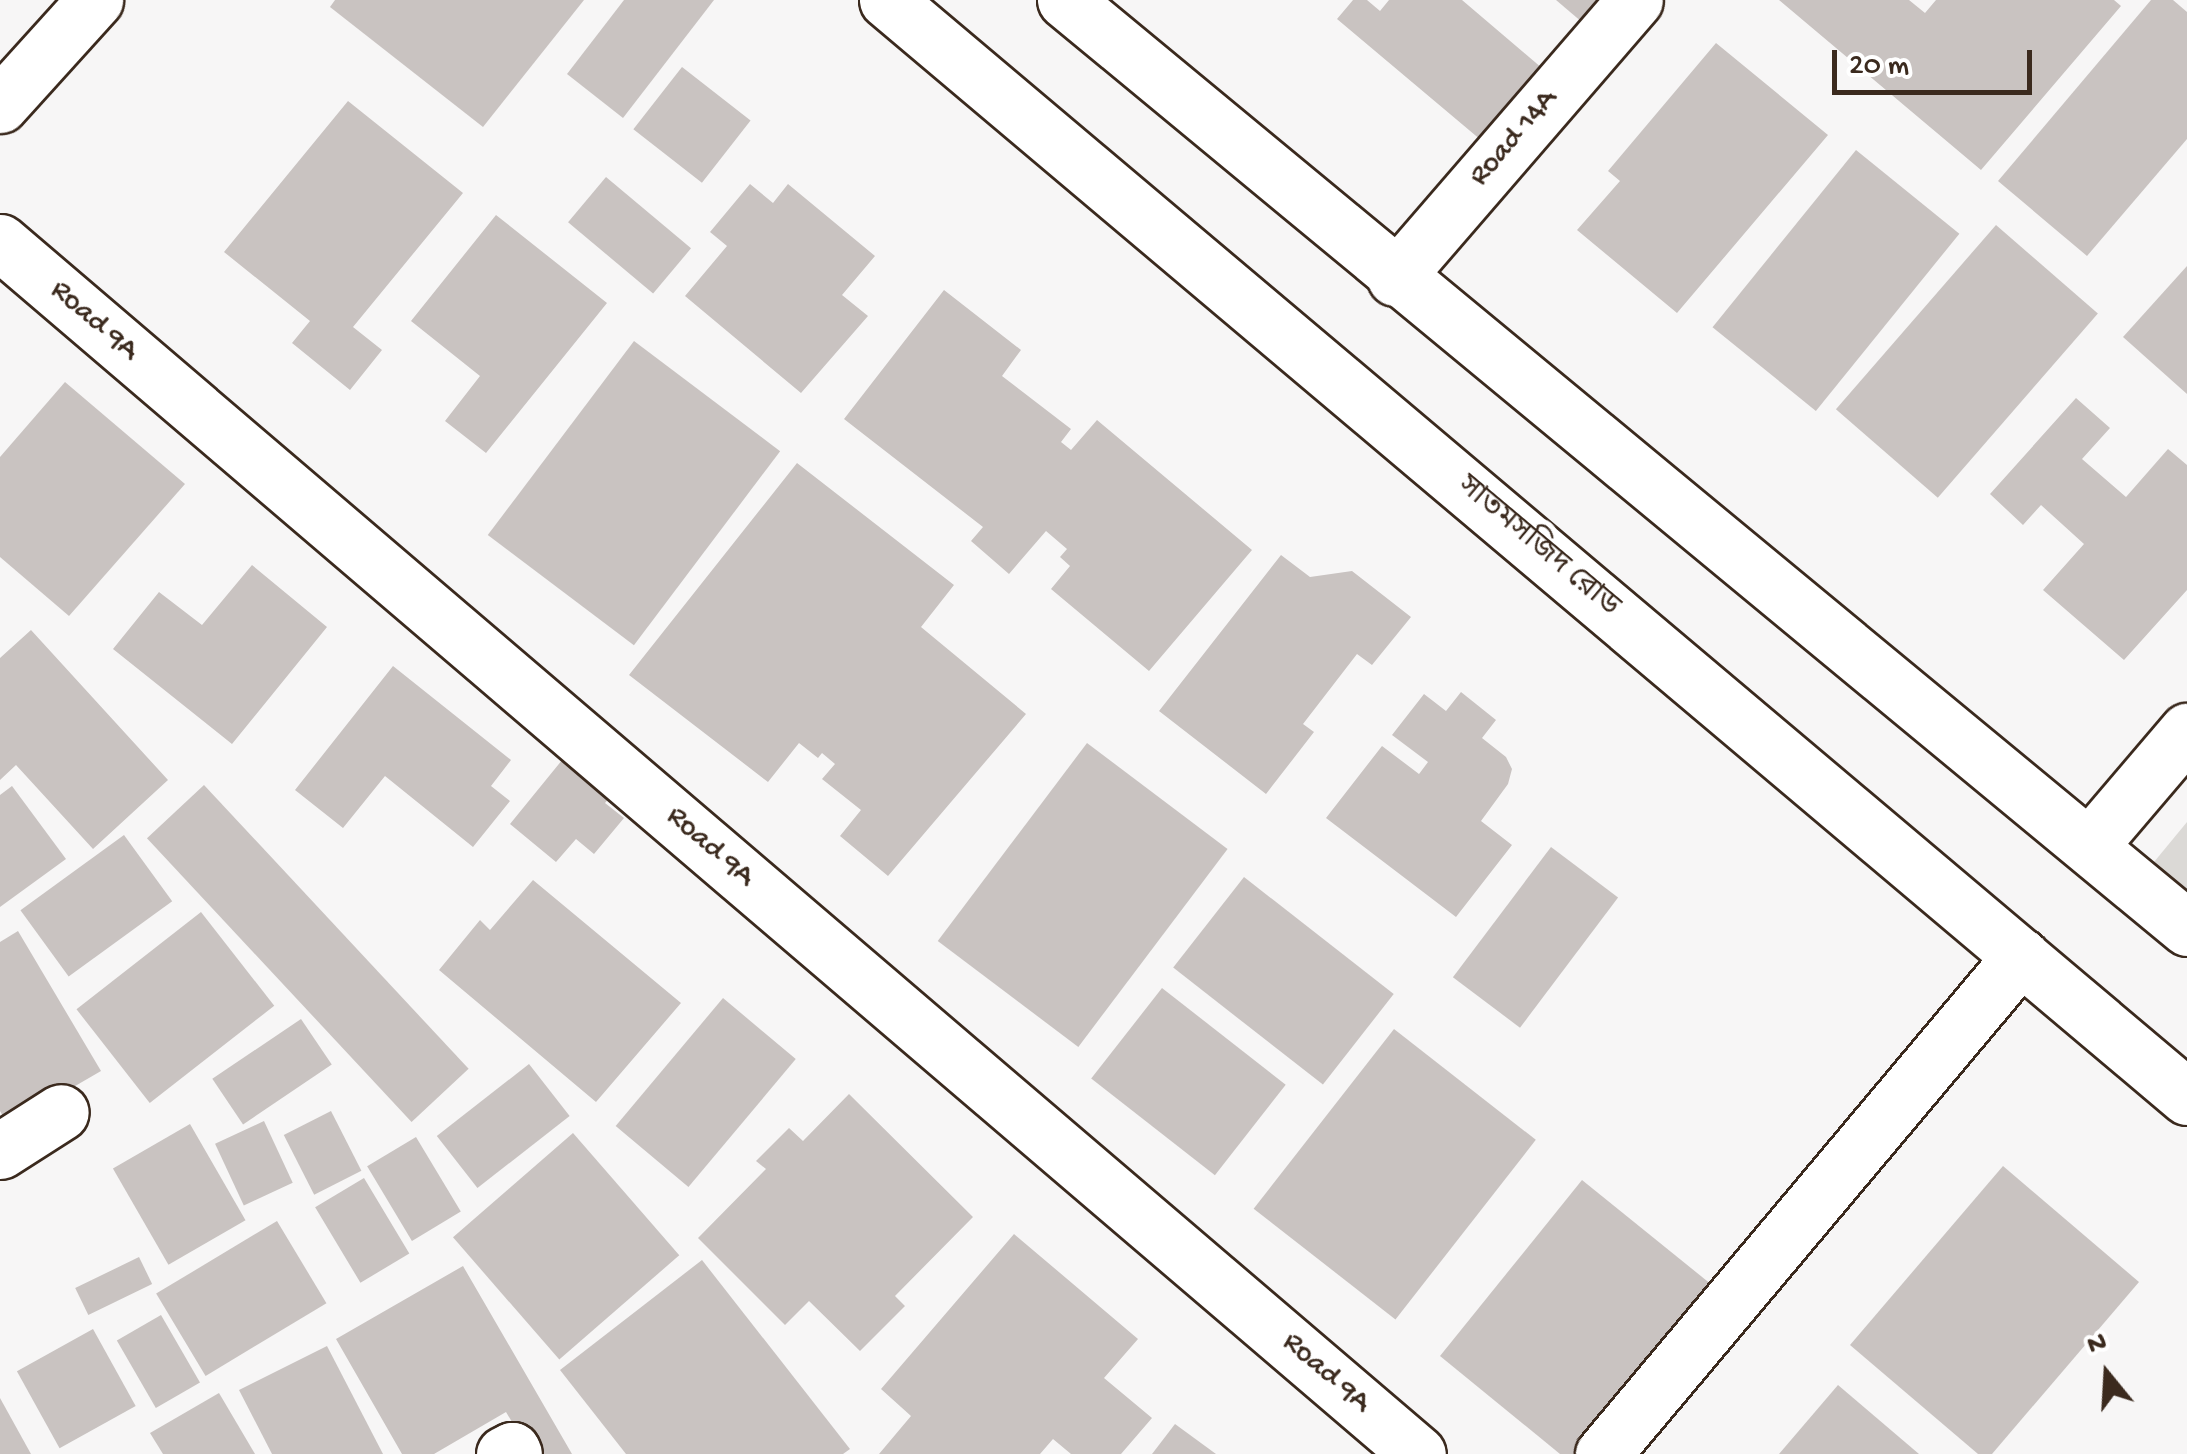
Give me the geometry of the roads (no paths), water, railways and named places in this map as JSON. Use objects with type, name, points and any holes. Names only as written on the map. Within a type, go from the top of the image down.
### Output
[{"type":"street","points":[[0,105],[95,0]]},
{"type":"street","name":"সাতমসজিদ রোড","points":[[887,0],[2187,1097]]},
{"type":"street","points":[[1065,0],[1395,278],[2187,928]]},
{"type":"street","name":"Road 14A","points":[[1395,278],[1635,0]]},
{"type":"street","name":"Road 9A","points":[[0,242],[1418,1454]]},
{"type":"street","points":[[2090,845],[2187,730]]},
{"type":"street","points":[[1604,1454],[2020,956]]},
{"type":"street","points":[[0,1151],[61,1112]]},
{"type":"street","points":[[504,1454],[512,1450],[514,1454]]}]
